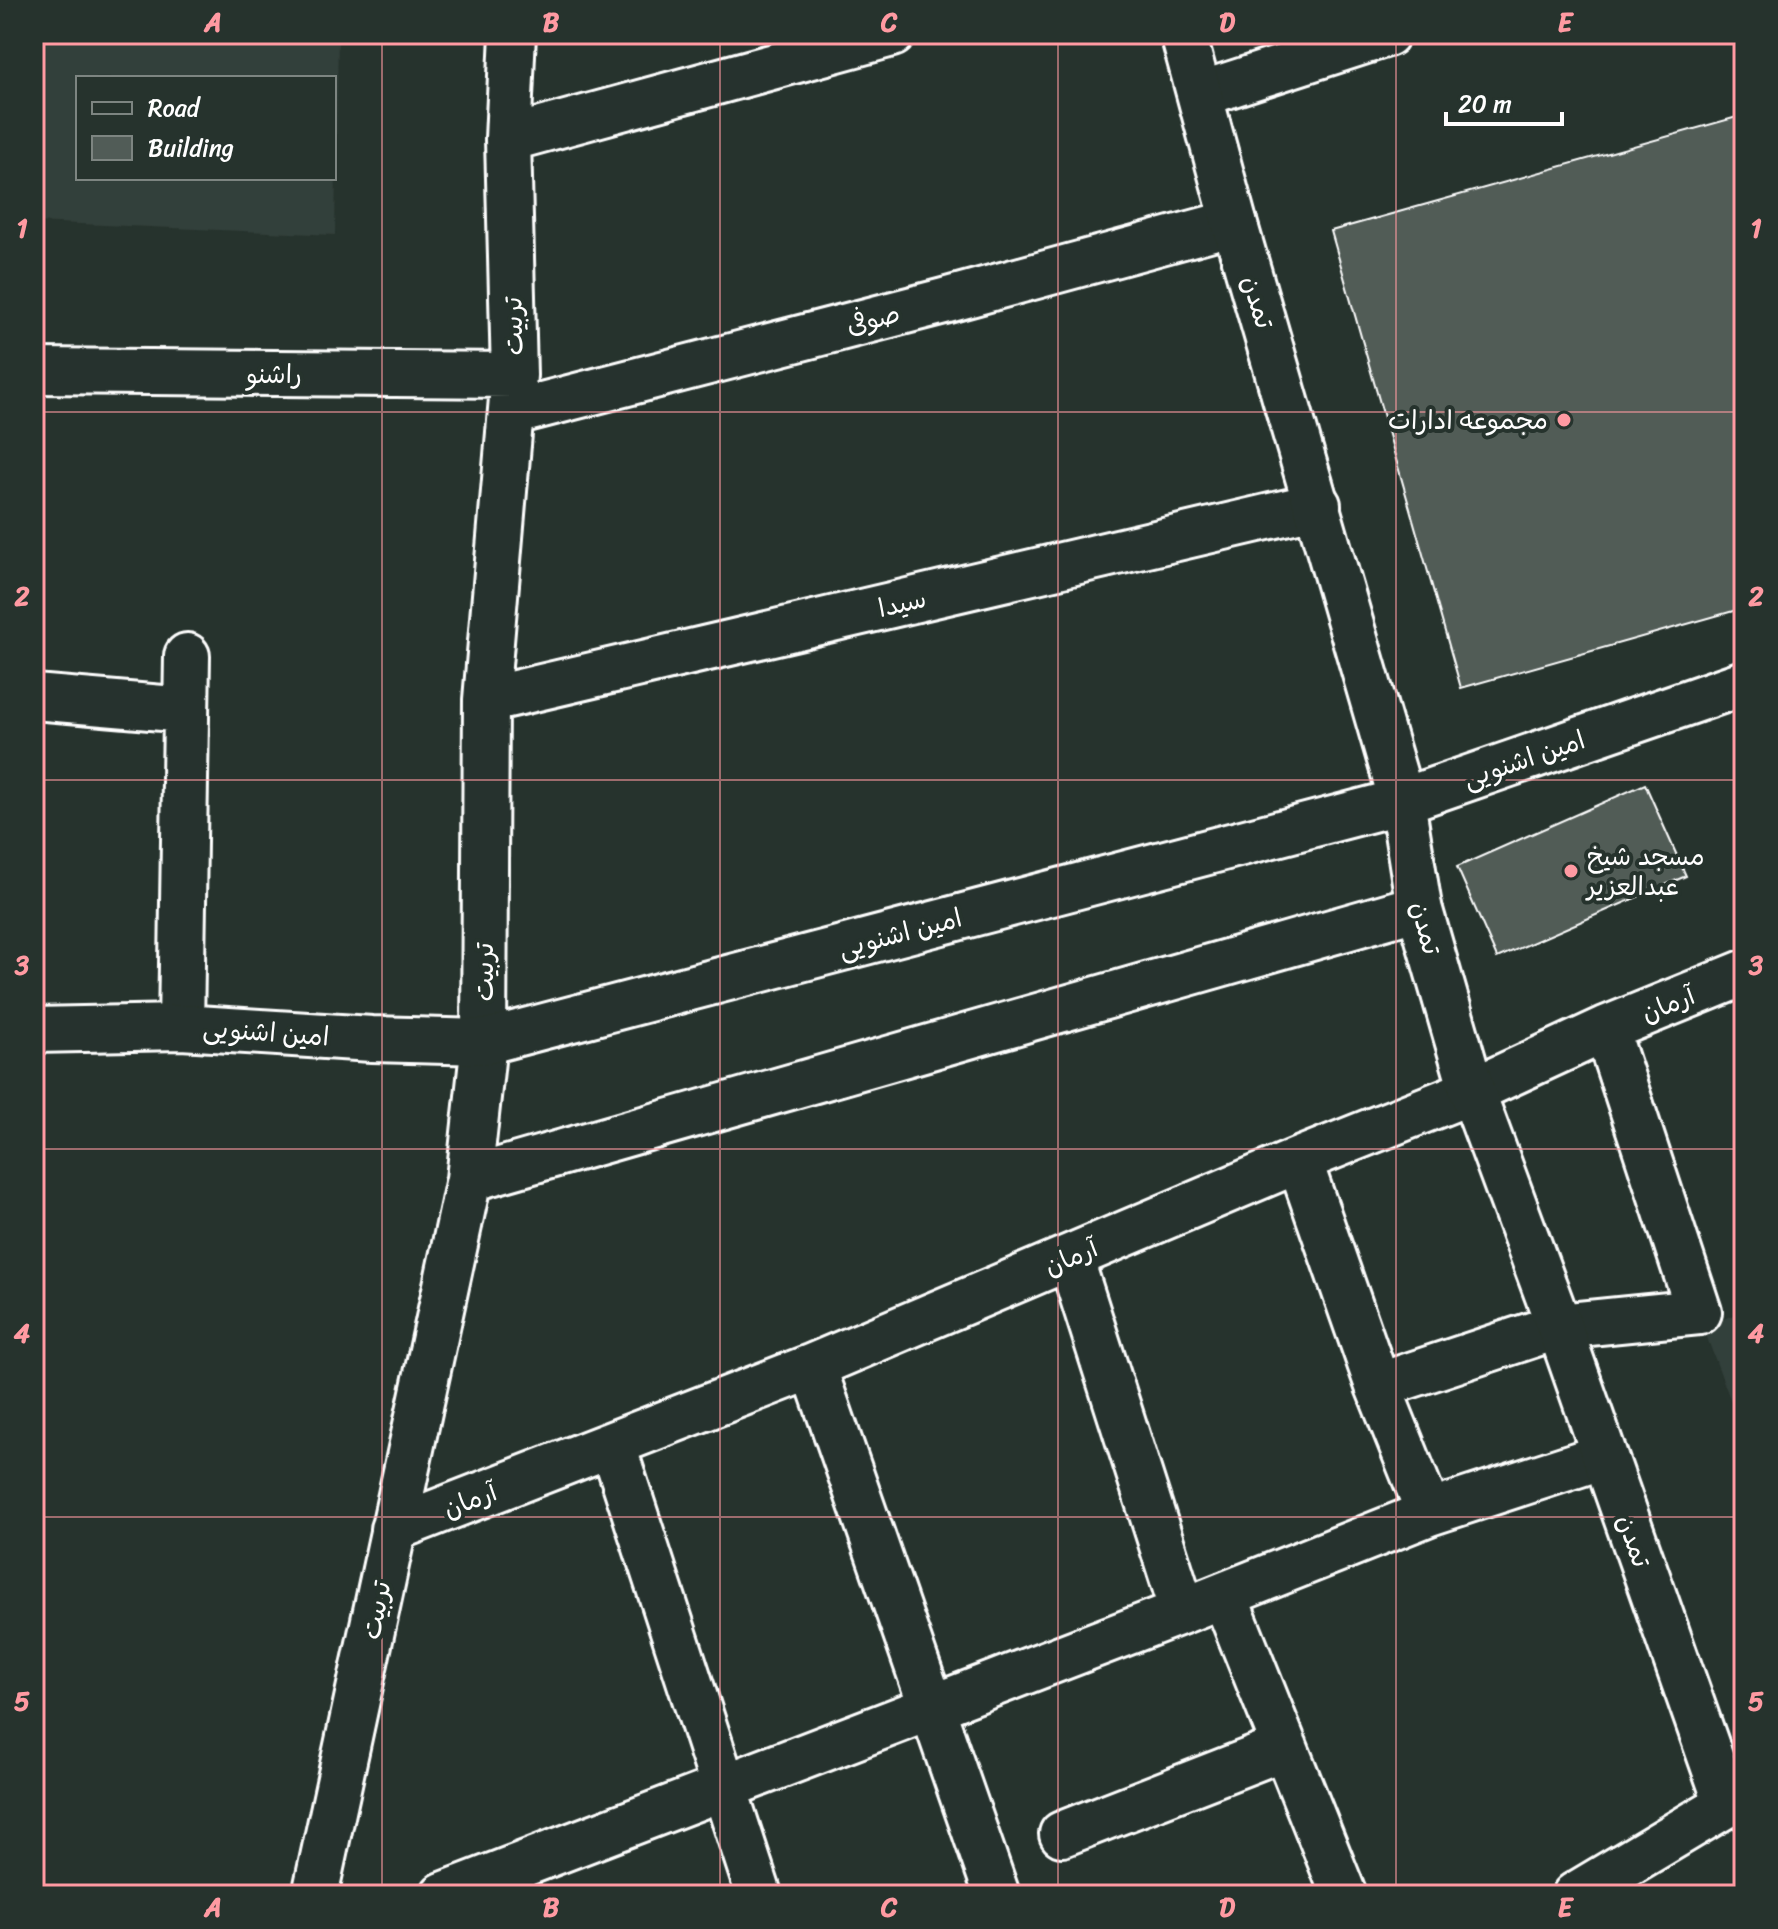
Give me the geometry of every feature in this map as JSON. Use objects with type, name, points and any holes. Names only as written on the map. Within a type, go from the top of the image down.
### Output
[{"type":"street","name":"تربیت","points":[[315,1895],[469,1179],[484,1042],[486,700],[513,394],[508,139],[513,34]]},
{"type":"street","points":[[508,139],[892,34]]},
{"type":"street","name":"تمدن","points":[[1183,34],[1234,222],[1402,801],[1419,907],[1472,1091],[1604,1456],[1735,1799]]},
{"type":"street","points":[[1201,94],[1387,34]]},
{"type":"street","name":"صوفی","points":[[513,394],[944,301],[1234,222]]},
{"type":"street","name":"راشنو","points":[[34,371],[513,394]]},
{"type":"street","name":"سیدا","points":[[486,700],[1318,505]]},
{"type":"street","points":[[181,1027],[187,656]]},
{"type":"street","name":"امین اشنویی","points":[[34,1030],[181,1027],[372,1039],[484,1042],[1402,801],[1744,683]]},
{"type":"street","points":[[34,697],[186,710]]},
{"type":"street","points":[[469,1179],[1419,907]]},
{"type":"street","name":"آرمان","points":[[393,1529],[813,1366],[1299,1160],[1472,1091],[1606,1029],[1744,973]]},
{"type":"street","points":[[1378,1386],[1559,1326],[1699,1312],[1606,1029]]},
{"type":"street","points":[[1299,1160],[1378,1386],[1429,1513]]},
{"type":"street","points":[[1070,1257],[1183,1611]]},
{"type":"street","points":[[813,1366],[997,1895]]},
{"type":"street","points":[[613,1446],[759,1895]]},
{"type":"street","points":[[454,1893],[1429,1513],[1604,1456]]},
{"type":"street","points":[[1224,1595],[1344,1895]]},
{"type":"street","points":[[1062,1834],[1285,1747]]},
{"type":"street","points":[[1575,1895],[1735,1799]]},
{"type":"shaded area","points":[[34,34],[338,34],[336,168],[336,76],[76,76],[76,180],[336,180],[335,235],[34,222]]},
{"type":"shaded area","points":[[1744,1311],[1744,1436],[1703,1327]]},
{"type":"building","name":"مجموعه ادارات","points":[[1744,115],[1744,608],[1461,688],[1331,231]]},
{"type":"building","name":"مسجد شیخ عبدالعزیر","points":[[1645,784],[1686,876],[1497,958],[1457,867]]},
{"type":"place","name":"مجموعه ادارات","points":[[1564,420]]},
{"type":"place","name":"مسجد شیخ عبدالعزیر","points":[[1571,871]]}]
